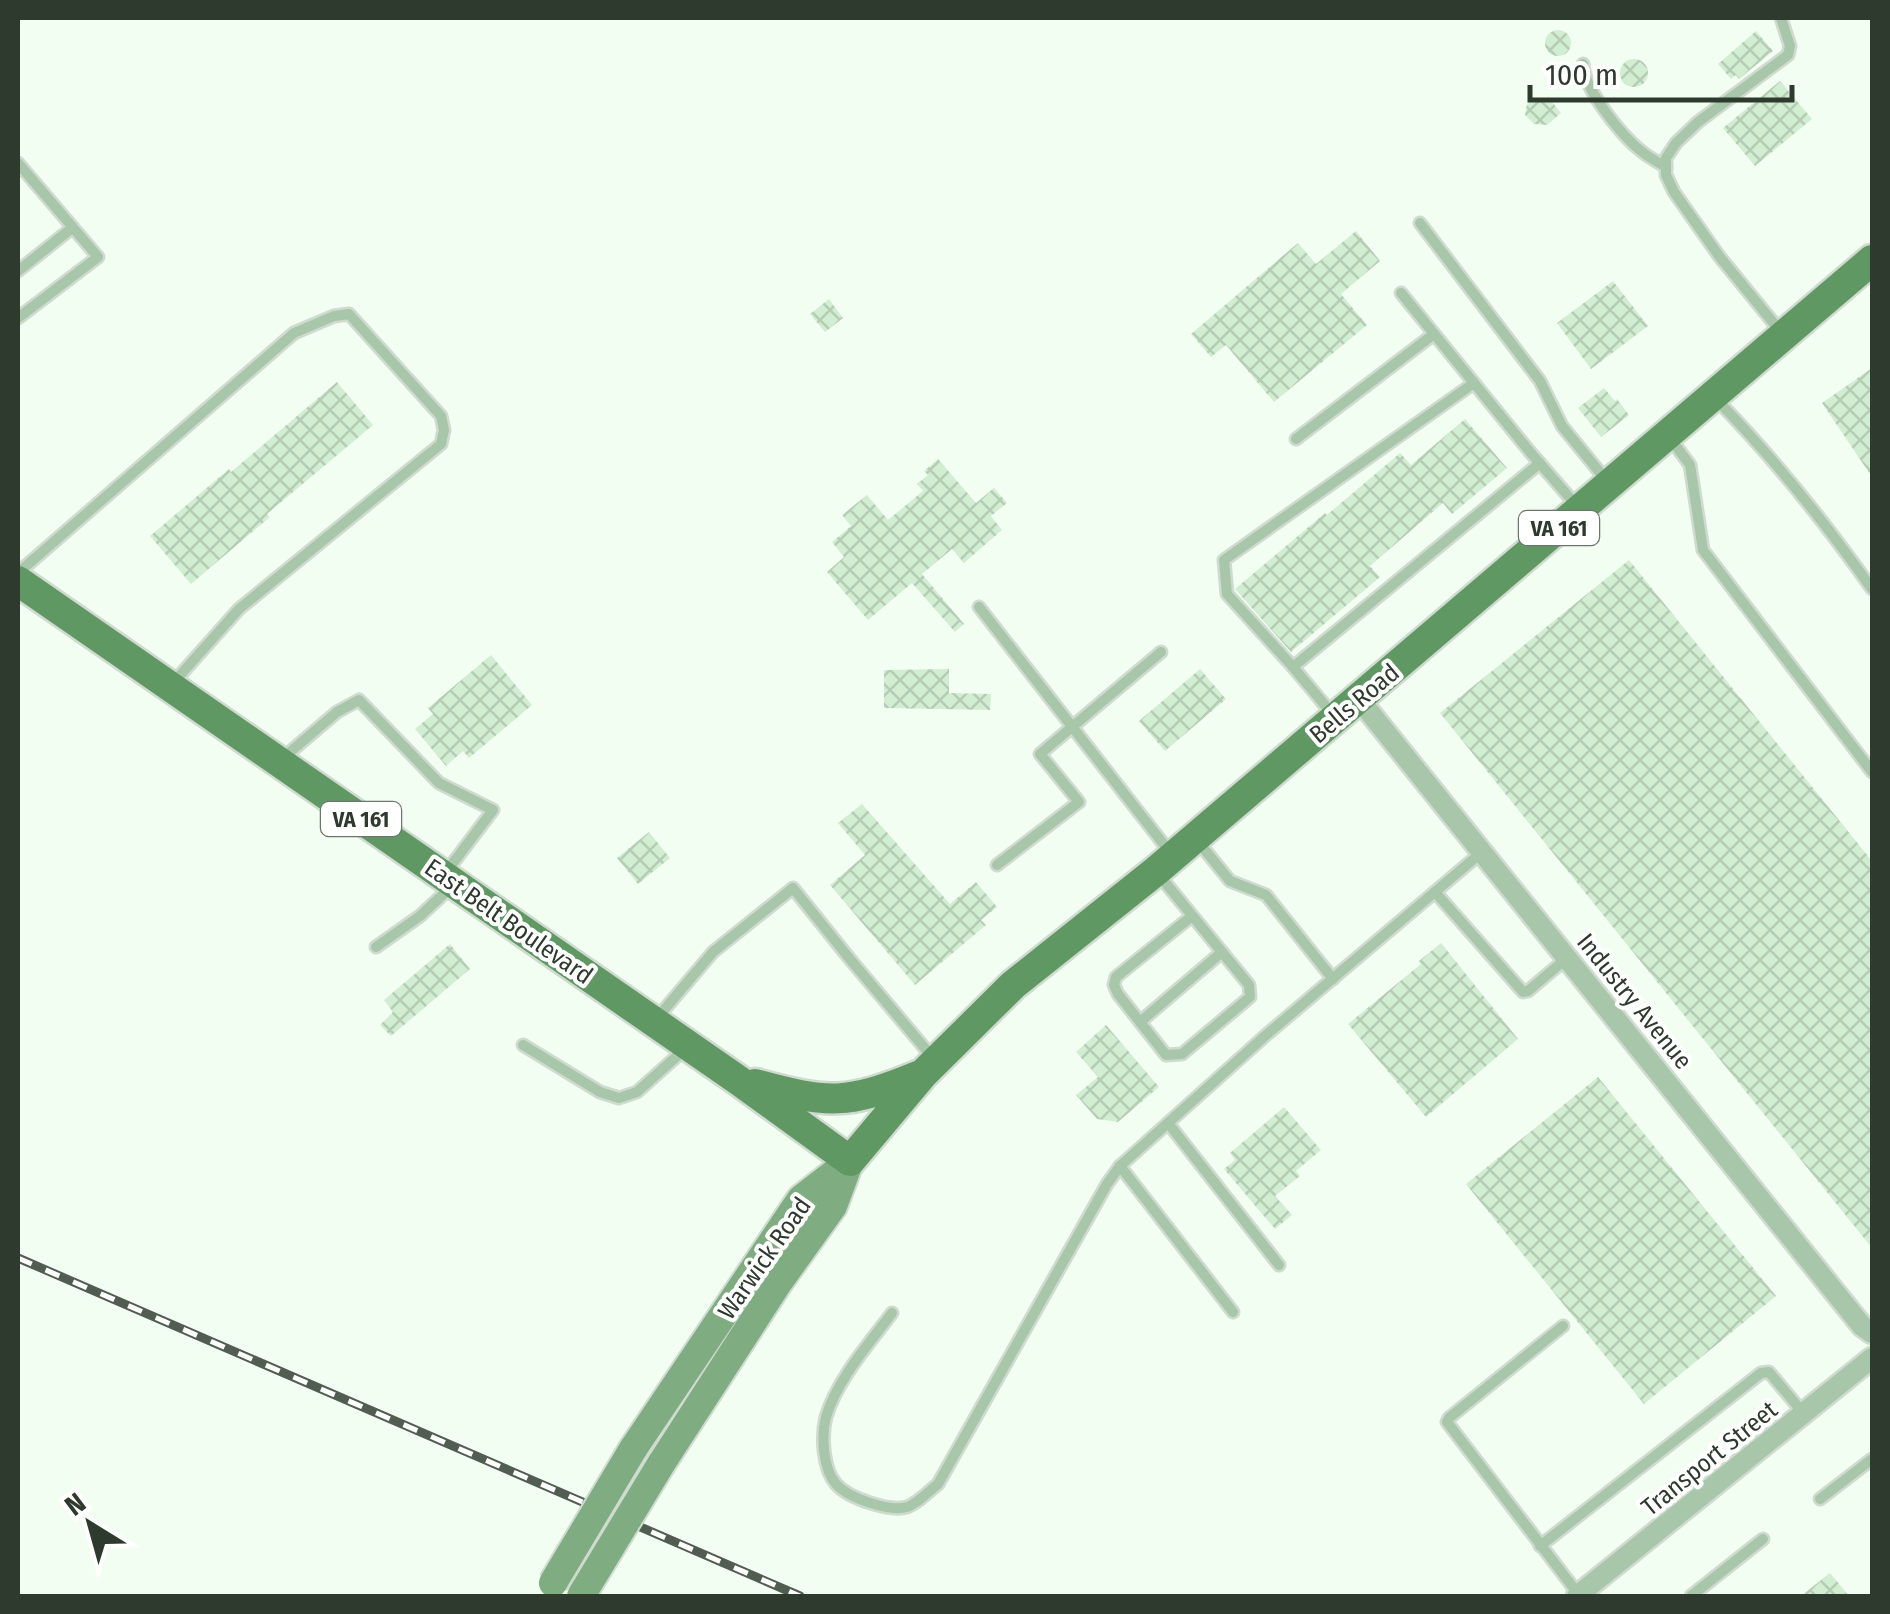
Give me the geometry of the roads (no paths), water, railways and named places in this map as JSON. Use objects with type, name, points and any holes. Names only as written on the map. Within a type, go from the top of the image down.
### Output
[{"type":"main road","name":"Bells Road","points":[[850,1161],[930,1068],[1012,985],[1175,855],[1872,260]]},
{"type":"main road","name":"East Belt Boulevard","points":[[18,581],[850,1161]]},
{"type":"main road","name":"VA 161","points":[[738,1080],[829,1100],[878,1093],[930,1068]]},
{"type":"main road","name":"Warwick Road","points":[[548,1590],[633,1449],[802,1199],[850,1161]]},
{"type":"main road","name":"Warwick Road","points":[[581,1596],[778,1283],[834,1206],[850,1161]]},
{"type":"street","name":"Industry Avenue","points":[[1348,708],[1483,851],[1862,1326],[1872,1333]]},
{"type":"street","name":"Transport Street","points":[[1578,1596],[1872,1358]]},
{"type":"lane","points":[[1780,18],[1790,46],[1788,56],[1698,122],[1676,143],[1666,158],[1666,175],[1718,256],[1784,335]]},
{"type":"lane","points":[[1582,64],[1592,90],[1623,133],[1643,153],[1666,167]]},
{"type":"lane","points":[[18,164],[98,257],[18,318]]},
{"type":"lane","points":[[1420,223],[1540,380],[1562,426],[1610,484]]},
{"type":"lane","points":[[18,271],[72,228]]},
{"type":"lane","points":[[1401,293],[1580,510]]},
{"type":"lane","points":[[18,573],[294,333],[334,316],[350,314],[442,416],[441,444],[239,609],[170,686]]},
{"type":"lane","points":[[1296,439],[1434,334]]},
{"type":"lane","points":[[1348,708],[1293,667],[1227,594],[1224,560],[1474,383]]},
{"type":"lane","points":[[1713,396],[1756,440],[1872,589]]},
{"type":"lane","points":[[1668,435],[1690,465],[1703,550],[1872,772]]},
{"type":"lane","points":[[1293,667],[1540,463]]},
{"type":"lane","points":[[980,607],[1175,855],[1192,916],[1249,985],[1250,997],[1182,1054],[1166,1055],[1114,985],[1116,977],[1192,916]]},
{"type":"lane","points":[[997,865],[1079,802],[1040,754],[1161,652]]},
{"type":"lane","points":[[279,762],[338,712],[359,700],[439,783],[493,810],[449,880],[420,916],[376,947]]},
{"type":"lane","points":[[892,1314],[848,1372],[825,1419],[823,1455],[836,1484],[861,1500],[884,1508],[909,1507],[938,1484],[1120,1166],[1483,851]]},
{"type":"lane","points":[[1175,855],[1266,895],[1333,979]]},
{"type":"lane","points":[[654,1022],[714,952],[793,888],[930,1068]]},
{"type":"lane","points":[[1435,892],[1523,992],[1568,957]]},
{"type":"lane","points":[[1140,1022],[1222,952]]},
{"type":"lane","points":[[523,1045],[600,1092],[619,1098],[637,1092],[689,1046]]},
{"type":"lane","points":[[1168,1123],[1279,1265]]},
{"type":"lane","points":[[1120,1166],[1234,1312]]},
{"type":"lane","points":[[1563,1326],[1447,1422],[1578,1596]]},
{"type":"lane","points":[[1540,1546],[1764,1371],[1804,1414]]},
{"type":"lane","points":[[1820,1500],[1872,1458]]},
{"type":"lane","points":[[1691,1596],[1764,1539]]},
{"type":"railway","points":[[18,1258],[800,1596]]}]
